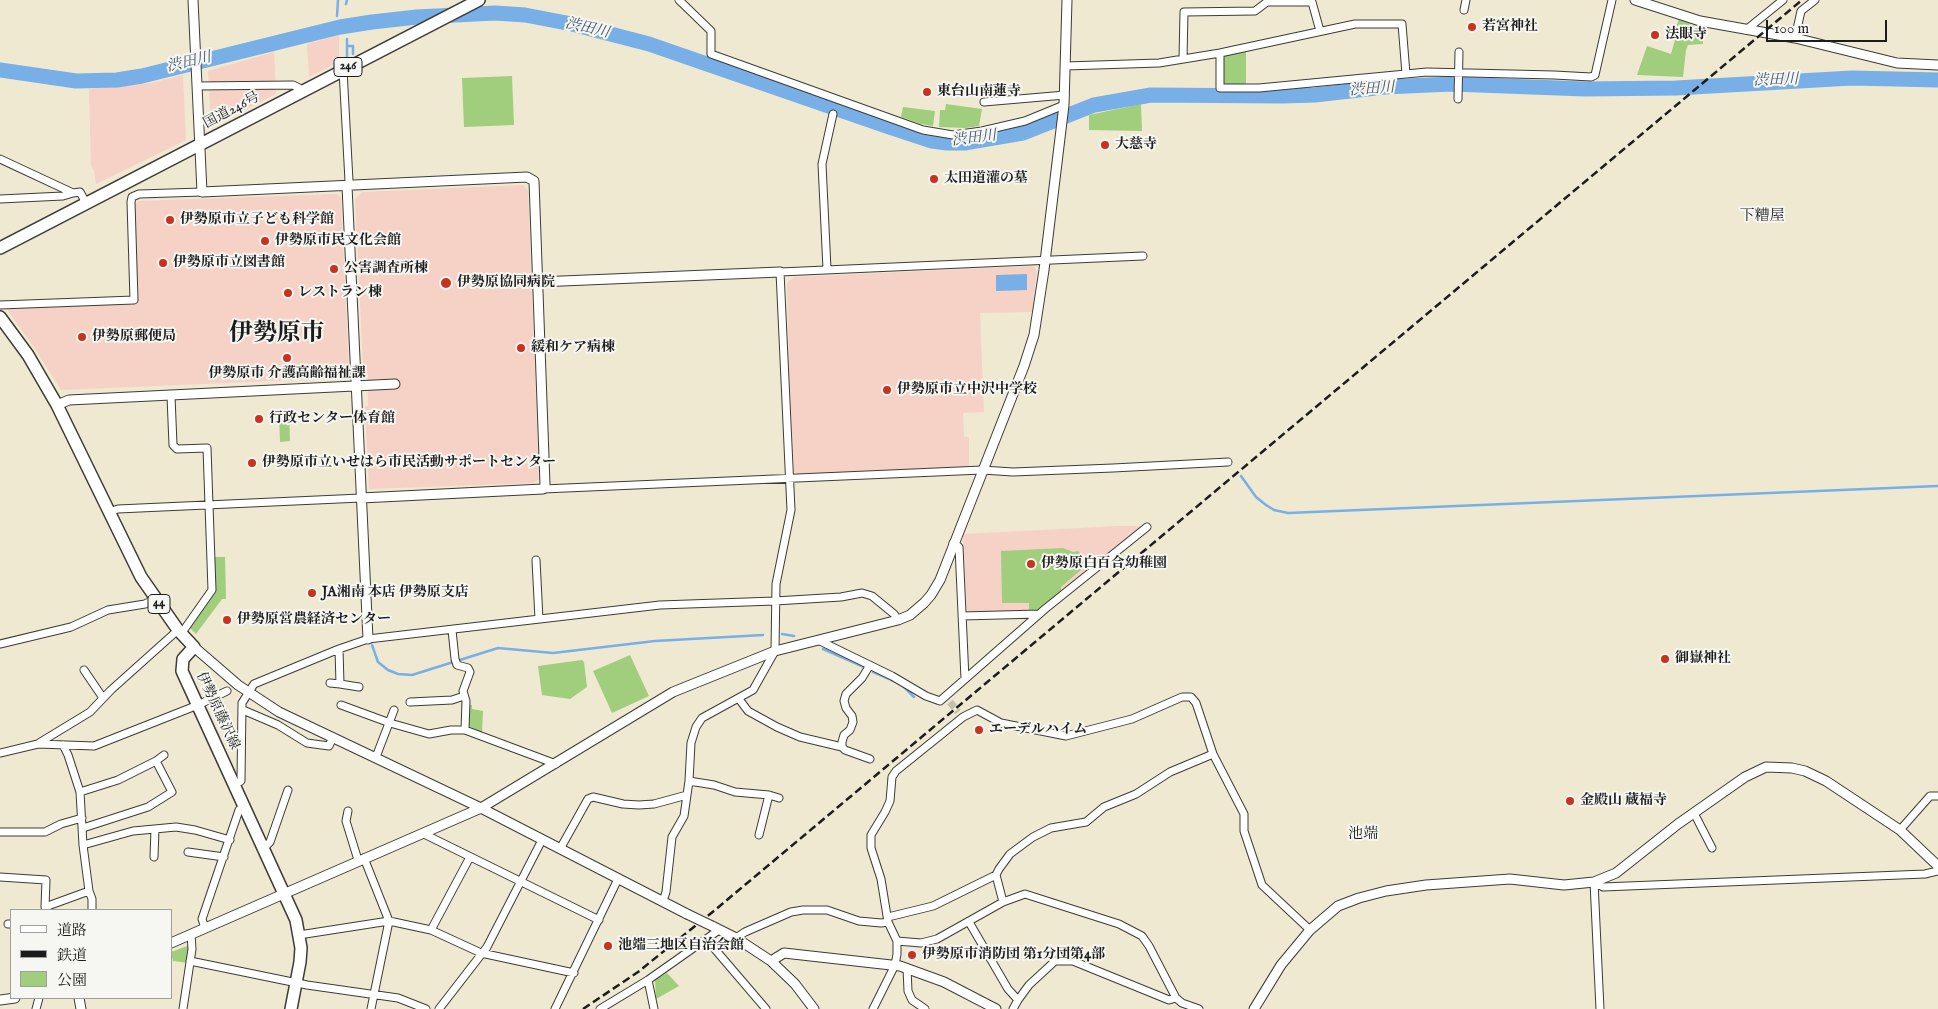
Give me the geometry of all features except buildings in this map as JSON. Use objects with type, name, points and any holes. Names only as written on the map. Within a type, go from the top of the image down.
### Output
[{"type":"main road","name":"国道246号","points":[[0,248],[476,2]]},
{"type":"main road","name":"44","points":[[0,317],[28,355],[57,405],[141,577],[179,632],[194,647]]},
{"type":"main road","name":"伊勢原藤沢線","points":[[194,647],[184,659],[182,671],[296,920],[299,935],[300,962],[291,1009]]},
{"type":"street","points":[[193,0],[202,192]]},
{"type":"street","points":[[679,0],[711,32],[711,54],[837,101],[924,130],[962,135],[1025,121],[1064,103]]},
{"type":"street","points":[[172,943],[481,808],[673,692],[775,650],[898,620],[917,610],[931,595],[940,580],[1024,366],[1034,335],[1062,126],[1068,0]]},
{"type":"street","points":[[1464,10],[1466,0]]},
{"type":"street","points":[[1220,52],[1220,88],[1277,86],[1406,74],[1591,77],[1595,75],[1612,0]]},
{"type":"street","points":[[1635,0],[1700,21],[1795,38],[1896,63],[1938,65]]},
{"type":"street","points":[[1746,30],[1783,0]]},
{"type":"street","points":[[1795,38],[1801,11],[1814,0]]},
{"type":"street","points":[[1183,59],[1184,12],[1255,11],[1266,2],[1312,2],[1320,31]]},
{"type":"street","points":[[1066,66],[1159,63],[1355,24],[1402,24],[1406,74]]},
{"type":"street","points":[[1458,99],[1457,74],[1459,52]]},
{"type":"street","points":[[343,70],[368,639]]},
{"type":"street","points":[[197,86],[280,84],[293,85],[303,90]]},
{"type":"street","points":[[984,102],[1064,103]]},
{"type":"street","points":[[827,269],[822,164],[833,114]]},
{"type":"street","points":[[0,159],[73,193]]},
{"type":"street","points":[[0,305],[134,300],[131,202],[132,197],[139,194],[530,177],[534,183],[545,484],[543,489]]},
{"type":"street","points":[[0,199],[63,196],[80,192],[86,203]]},
{"type":"street","points":[[538,282],[1143,256]]},
{"type":"street","points":[[663,901],[672,837],[684,816],[689,781],[691,743],[696,727],[702,718],[753,690],[775,650],[775,601],[778,567],[791,510],[780,272]]},
{"type":"street","points":[[57,405],[69,400],[395,384]]},
{"type":"street","points":[[38,744],[90,712],[103,698],[179,632],[212,590],[207,448],[177,449],[173,446],[170,396]]},
{"type":"street","points":[[109,512],[118,509],[543,489],[982,470],[1013,472],[1228,462]]},
{"type":"street","points":[[818,640],[897,678],[926,696],[940,701],[948,699],[965,679],[1039,614],[1147,527]]},
{"type":"street","points":[[954,543],[959,547],[965,679]]},
{"type":"street","points":[[536,560],[539,619]]},
{"type":"street","points":[[235,784],[241,781],[242,703],[254,684],[368,639],[660,605],[775,601],[867,593],[894,614],[898,620]]},
{"type":"street","points":[[0,644],[71,627],[108,610],[145,604],[155,599]]},
{"type":"street","points":[[962,616],[1039,614]]},
{"type":"street","points":[[452,630],[456,662],[468,668],[470,672],[463,691],[466,701],[465,730]]},
{"type":"street","points":[[194,647],[248,692],[279,712],[481,808],[736,938],[771,961],[795,984],[814,1009]]},
{"type":"street","points":[[339,649],[340,684]]},
{"type":"street","points":[[842,746],[844,735],[850,730],[853,722],[844,701],[846,694],[862,678],[870,665]]},
{"type":"street","points":[[84,670],[103,698]]},
{"type":"street","points":[[330,683],[359,687]]},
{"type":"street","points":[[0,753],[38,744],[94,746],[198,705],[227,691]]},
{"type":"street","points":[[410,702],[452,700],[464,696]]},
{"type":"street","points":[[873,1009],[895,965],[898,954],[897,941],[888,919],[881,879],[871,848],[871,835],[886,812],[890,801],[892,777],[896,771],[961,715],[977,710],[1001,723],[1066,736],[1132,719],[1182,697],[1191,697],[1196,703],[1213,754],[1244,814],[1244,831],[1262,885],[1310,930]]},
{"type":"street","points":[[738,699],[748,711],[777,727],[800,737],[842,746],[845,750],[870,759]]},
{"type":"street","points":[[341,705],[390,723],[429,734],[451,730],[465,730],[556,764]]},
{"type":"street","points":[[243,710],[278,725],[307,743],[329,746],[333,737]]},
{"type":"street","points":[[376,757],[394,710]]},
{"type":"street","points":[[63,745],[80,792],[83,845],[92,909]]},
{"type":"street","points":[[736,938],[745,932],[791,912],[803,910],[828,910],[859,921],[881,924],[888,919],[933,906],[996,875],[1010,854],[1033,837],[1051,828],[1086,822],[1104,807],[1136,794],[1170,772],[1213,754]]},
{"type":"street","points":[[80,792],[118,780],[164,755]]},
{"type":"street","points":[[83,828],[148,807],[172,792],[156,761]]},
{"type":"street","points":[[1254,1009],[1275,973],[1310,930],[1330,912],[1347,902],[1407,887],[1510,879],[1564,886],[1594,882],[1616,873],[1694,813],[1756,770],[1766,767],[1805,771],[1826,781],[1900,830],[1938,866]]},
{"type":"street","points":[[689,781],[714,785],[735,792],[769,795],[779,798]]},
{"type":"street","points":[[264,848],[270,842],[288,790]]},
{"type":"street","points":[[560,848],[588,799],[593,797],[623,804],[639,805],[654,804],[687,795]]},
{"type":"street","points":[[759,835],[769,795]]},
{"type":"street","points":[[1900,830],[1930,796],[1938,796]]},
{"type":"street","points":[[205,928],[202,919],[239,810],[245,806]]},
{"type":"street","points":[[348,811],[346,821],[389,921],[371,1009]]},
{"type":"street","points":[[1694,813],[1712,848]]},
{"type":"street","points":[[0,832],[45,832],[61,824],[82,818]]},
{"type":"street","points":[[83,845],[133,831],[176,827],[230,840]]},
{"type":"street","points":[[154,857],[155,828]]},
{"type":"street","points":[[424,834],[599,920]]},
{"type":"street","points":[[439,1009],[481,952],[487,947],[542,840]]},
{"type":"street","points":[[188,852],[224,857]]},
{"type":"street","points":[[431,930],[470,857]]},
{"type":"street","points":[[1594,882],[1603,888],[1925,874],[1938,871]]},
{"type":"street","points":[[996,875],[1003,902]]},
{"type":"street","points":[[0,877],[46,880],[44,909],[89,891]]},
{"type":"street","points":[[555,1009],[618,879]]},
{"type":"street","points":[[1594,882],[1600,1009]]},
{"type":"street","points":[[897,941],[921,943],[937,939],[1003,902],[1025,894],[1119,924],[1142,936],[1150,946],[1176,998],[1199,1009]]},
{"type":"street","points":[[299,935],[389,921],[431,930],[481,952],[574,973]]},
{"type":"street","points":[[969,922],[1008,989],[1018,1000]]},
{"type":"street","points":[[600,1009],[648,980],[707,940],[716,928]]},
{"type":"street","points":[[183,1009],[190,961],[191,934]]},
{"type":"street","points":[[707,940],[766,1009]]},
{"type":"street","points":[[771,961],[784,953],[895,965],[944,982],[996,1009]]},
{"type":"street","points":[[190,961],[296,982],[398,998],[426,1009]]},
{"type":"street","points":[[1013,1009],[1029,985],[1055,961],[1073,961],[1169,1000],[1176,998]]},
{"type":"street","points":[[907,968],[908,991],[912,1000],[925,1009]]},
{"type":"street","points":[[648,980],[654,1009]]},
{"type":"shaded area","points":[[339,35],[339,62],[309,77],[307,44]]},
{"type":"shaded area","points":[[274,52],[276,94],[213,126],[211,124],[208,71]]},
{"type":"shaded area","points":[[183,75],[186,140],[96,184],[94,170],[91,166],[89,89],[151,83]]},
{"type":"shaded area","name":"伊勢原協同病院","points":[[523,185],[528,190],[539,479],[534,483],[369,489],[365,406],[368,406],[367,367],[363,366],[355,199],[362,192]]},
{"type":"shaded area","points":[[337,194],[341,198],[349,371],[343,378],[61,390],[6,308],[136,303],[133,206],[138,201]]},
{"type":"shaded area","name":"伊勢原市立中沢中学校","points":[[1033,266],[1037,271],[1032,312],[980,313],[984,412],[963,413],[964,437],[969,437],[969,467],[798,474],[794,471],[787,283],[794,277]]},
{"type":"shaded area","name":"伊勢原白百合幼稚園","points":[[1143,526],[1040,610],[970,612],[967,610],[963,534]]},
{"type":"green space","points":[[1679,19],[1703,29],[1703,44],[1688,45],[1683,77],[1637,75],[1647,46],[1671,54],[1675,40],[1672,39]]},
{"type":"green space","points":[[1246,51],[1246,86],[1226,85],[1223,83],[1222,56]]},
{"type":"green space","points":[[512,76],[514,125],[464,127],[462,78]]},
{"type":"green space","points":[[946,104],[982,109],[979,126],[966,128],[939,127],[940,110],[945,110]]},
{"type":"green space","points":[[1141,104],[1142,131],[1089,130],[1089,115]]},
{"type":"green space","points":[[903,107],[935,111],[933,126],[901,117]]},
{"type":"green space","points":[[289,412],[290,441],[280,442],[279,413]]},
{"type":"green space","points":[[1063,548],[1073,552],[1078,551],[1089,563],[1061,587],[1061,593],[1040,610],[1029,611],[1029,603],[1002,603],[1001,551]]},
{"type":"green space","points":[[214,557],[225,557],[226,599],[222,599],[196,634],[190,628],[215,591]]},
{"type":"green space","points":[[630,655],[649,696],[612,713],[593,671]]},
{"type":"green space","points":[[582,660],[584,662],[587,687],[570,699],[542,695],[538,666]]},
{"type":"green space","points":[[469,705],[472,705],[472,709],[483,711],[482,733],[469,726]]},
{"type":"green space","points":[[190,945],[188,963],[173,961],[172,952]]},
{"type":"green space","points":[[667,973],[679,986],[656,999],[655,980]]},
{"type":"water","points":[[1027,274],[1027,290],[996,291],[996,275]]},
{"type":"waterway","points":[[337,16],[338,0]]},
{"type":"waterway","points":[[346,4],[347,0]]},
{"type":"waterway","name":"渋田川","points":[[0,70],[76,81],[117,80],[142,76],[340,27],[417,17],[495,13],[525,15],[572,24],[649,44],[889,127],[932,141],[947,143],[964,143],[1023,133],[1094,105],[1151,95],[1315,95],[1385,87],[1452,84],[1585,89],[1676,88],[1852,78],[1938,80]]},
{"type":"waterway","name":"渋田川","points":[[338,22],[340,27]]},
{"type":"waterway","points":[[347,39],[347,57]]},
{"type":"waterway","points":[[347,46],[353,46],[353,54]]},
{"type":"waterway","points":[[1241,476],[1256,497],[1266,505],[1274,510],[1288,513],[1938,486]]},
{"type":"waterway","points":[[782,634],[794,636]]},
{"type":"waterway","points":[[372,645],[378,662],[388,670],[398,674],[412,675],[498,648],[553,653],[655,641],[763,635]]},
{"type":"waterway","points":[[823,649],[864,667]]},
{"type":"waterway","points":[[873,672],[894,681]]},
{"type":"waterway","points":[[904,687],[914,697]]},
{"type":"tunnel","points":[[950,702],[958,712]]},
{"type":"railway","points":[[583,1009],[638,972],[715,910],[1802,0]]},
{"type":"place","name":"若宮神社","points":[[1472,27]]},
{"type":"place","name":"法眼寺","points":[[1655,35]]},
{"type":"place","name":"東台山南蓮寺","points":[[927,92]]},
{"type":"place","name":"大慈寺","points":[[1105,145]]},
{"type":"place","name":"太田道灌の墓","points":[[934,179]]},
{"type":"place","name":"伊勢原市立子ども科学館","points":[[170,220]]},
{"type":"place","name":"伊勢原市民文化会館","points":[[265,241]]},
{"type":"place","name":"伊勢原市立図書館","points":[[163,263]]},
{"type":"place","name":"公害調査所棟","points":[[334,269]]},
{"type":"place","name":"伊勢原協同病院","points":[[446,283]]},
{"type":"place","name":"レストラン棟","points":[[288,293]]},
{"type":"place","name":"伊勢原郵便局","points":[[82,337]]},
{"type":"place","name":"緩和ケア病棟","points":[[521,348]]},
{"type":"place","name":"伊勢原市 介護高齢福祉課","points":[[287,358]]},
{"type":"place","name":"伊勢原市立中沢中学校","points":[[887,390]]},
{"type":"place","name":"行政センター体育館","points":[[259,419]]},
{"type":"place","name":"伊勢原市立いせはら市民活動サポートセンター","points":[[252,463]]},
{"type":"place","name":"伊勢原白百合幼稚園","points":[[1031,564]]},
{"type":"place","name":"JA湘南 本店 伊勢原支店","points":[[312,593]]},
{"type":"place","name":"伊勢原営農経済センター","points":[[227,620]]},
{"type":"place","name":"御嶽神社","points":[[1665,659]]},
{"type":"place","name":"エーデルハイム","points":[[979,730]]},
{"type":"place","name":"金殿山 蔵福寺","points":[[1570,801]]},
{"type":"place","name":"池端三地区自治会館","points":[[608,946]]},
{"type":"place","name":"伊勢原市消防団 第1分団第4部","points":[[912,955]]},
{"type":"district","name":"下糟屋","points":[[1762,217]]},
{"type":"district","name":"伊勢原市","points":[[277,335]]},
{"type":"district","name":"池端","points":[[1363,835]]}]
